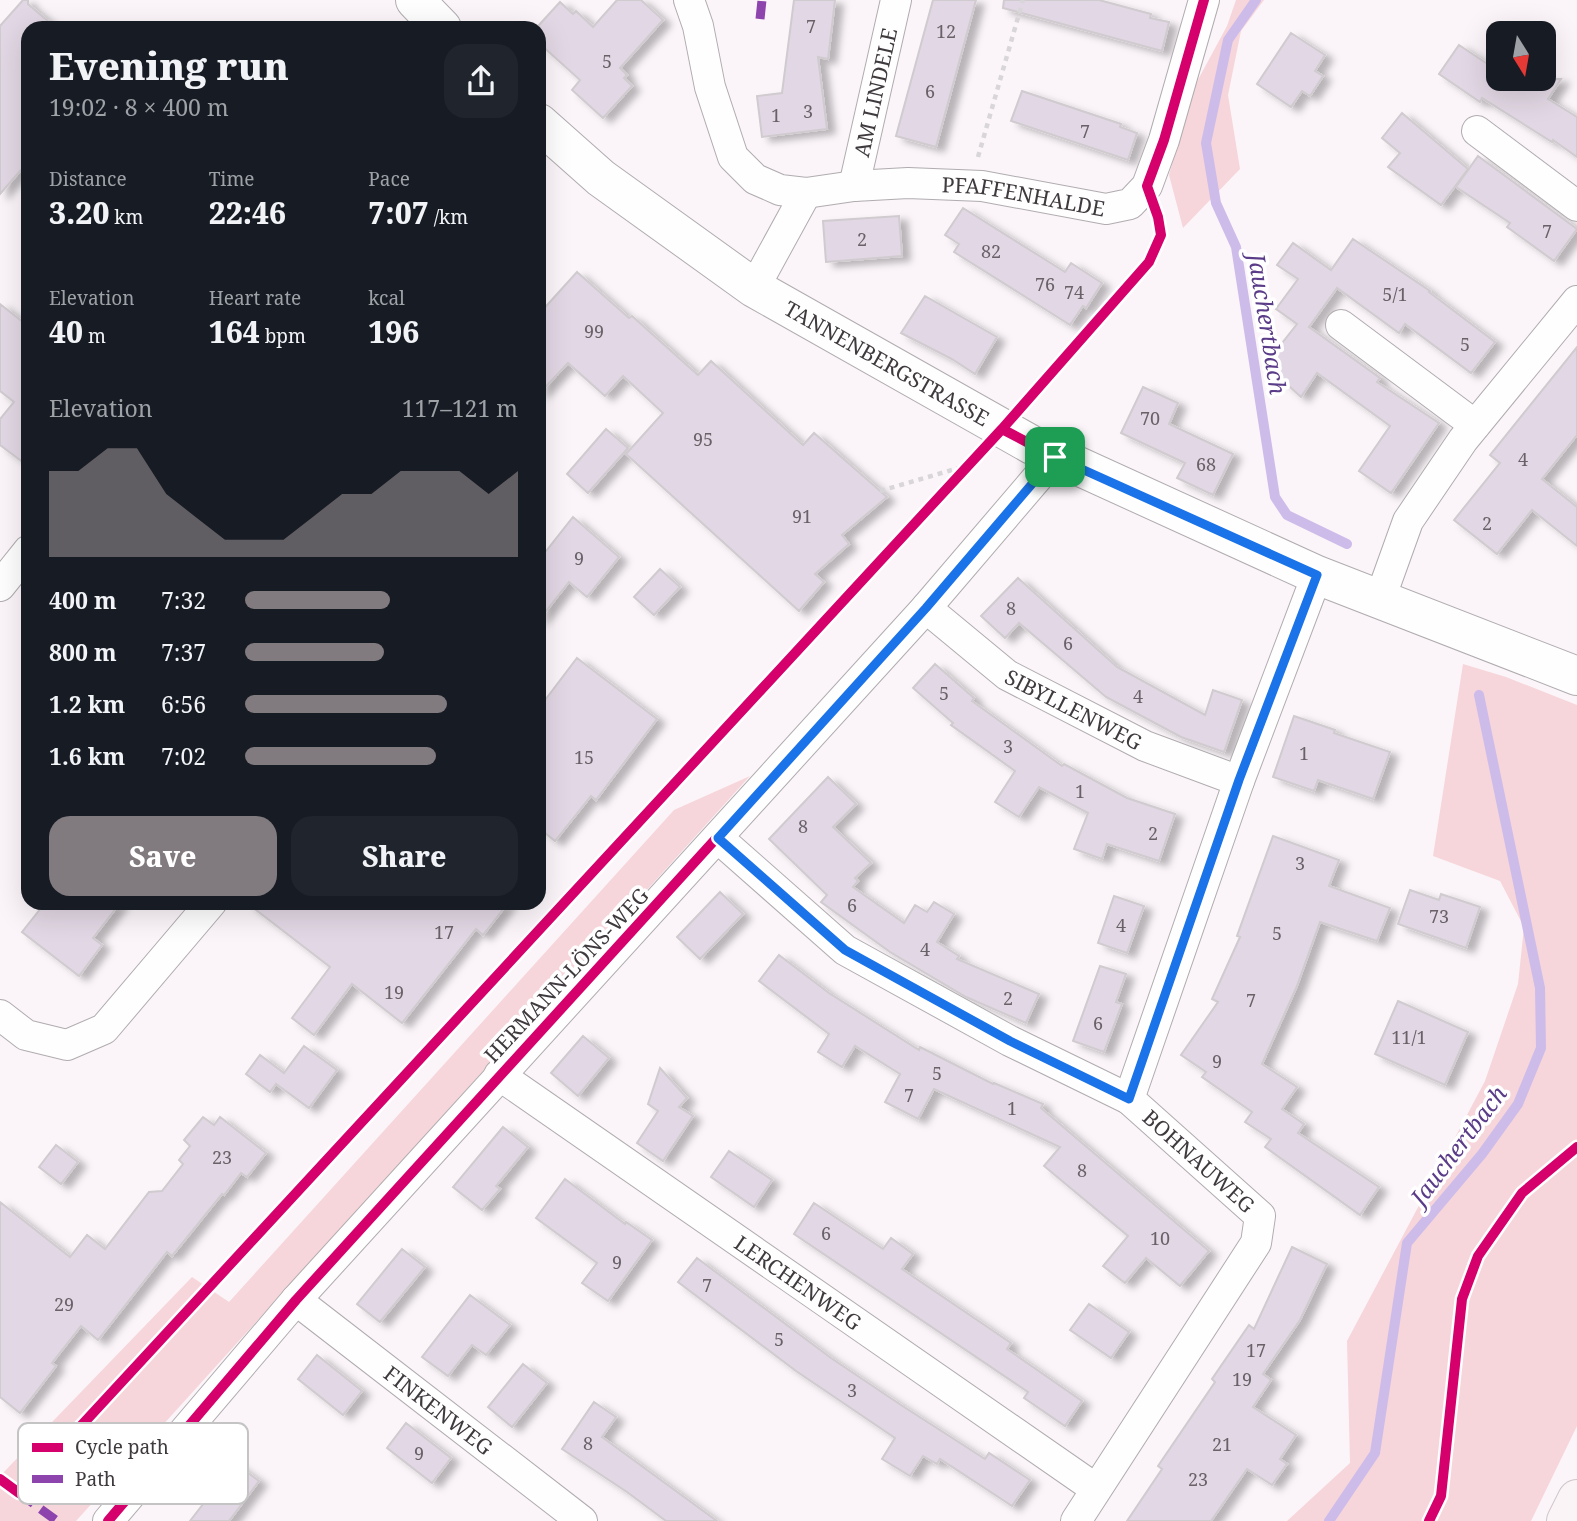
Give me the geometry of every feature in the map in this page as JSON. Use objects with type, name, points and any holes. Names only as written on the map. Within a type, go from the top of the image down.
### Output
[{"type":"main road","points":[[1566,1521],[1577,1499]]},
{"type":"street","points":[[415,0],[435,21]]},
{"type":"street","name":"PFAFFENHALDE","points":[[689,0],[698,26],[710,87],[733,157],[755,179],[780,190],[806,193],[854,186],[908,183],[969,186],[1106,209],[1130,204],[1147,186],[1164,140],[1204,0]]},
{"type":"street","name":"AM LINDELE","points":[[854,186],[896,0]]},
{"type":"street","name":"TANNENBERGSTRASSE","points":[[546,129],[601,178],[754,288],[1055,457],[1317,575],[1577,676]]},
{"type":"street","points":[[1477,131],[1577,206]]},
{"type":"street","points":[[754,288],[806,193]]},
{"type":"street","points":[[1380,598],[1408,521],[1475,425],[1577,301]]},
{"type":"street","points":[[1341,325],[1475,425]]},
{"type":"street","name":"HERMANN-LÖNS-WEG","points":[[191,1423],[296,1300],[926,608],[1055,457]]},
{"type":"street","points":[[0,586],[21,560]]},
{"type":"street","name":"BOHNAUWEG","points":[[1076,1521],[1256,1243],[1260,1216],[1129,1099],[1239,780],[1317,575]]},
{"type":"street","name":"SIBYLLENWEG","points":[[926,608],[1007,675],[1145,746],[1239,780]]},
{"type":"street","points":[[718,838],[845,950],[1010,1041],[1129,1099]]},
{"type":"street","points":[[0,1015],[26,1035],[67,1045],[104,1029],[205,910]]},
{"type":"street","name":"LERCHENWEG","points":[[499,1075],[1096,1489]]},
{"type":"street","name":"FINKENWEG","points":[[296,1300],[582,1521]]},
{"type":"street","name":"HERMANN-LÖNS-WEG","points":[[108,1521],[122,1504]]},
{"type":"path","points":[[969,186],[1023,0]]},
{"type":"path","points":[[880,491],[969,464]]},
{"type":"shaded area","points":[[1236,0],[1264,0],[1241,31],[1228,95],[1240,169],[1183,228],[1169,175],[1193,89],[1227,26]]},
{"type":"shaded area","points":[[1463,664],[1506,677],[1577,705],[1577,1426],[1531,1521],[1287,1521],[1350,1463],[1347,1341],[1485,1081],[1518,984],[1524,927],[1500,881],[1433,856]]},
{"type":"shaded area","points":[[750,776],[165,1423],[51,1423],[192,1277],[229,1302],[674,810]]},
{"type":"shaded area","points":[[18,1457],[18,1504],[91,1504],[76,1521],[0,1521],[0,1476]]},
{"type":"building","points":[[23,0],[28,0],[28,4],[48,21],[21,21],[21,170],[0,194],[0,26]]},
{"type":"building","points":[[617,0],[641,0],[663,20],[620,68],[627,75],[624,78],[632,86],[603,118],[572,90],[580,80],[546,49],[546,21],[543,21],[560,2],[573,14],[576,11],[593,27]]},
{"type":"building","points":[[794,0],[835,0],[828,59],[818,57],[827,129],[762,137],[757,96],[782,93]]},
{"type":"building","points":[[933,0],[976,0],[936,147],[896,136]]},
{"type":"building","points":[[1004,0],[1099,0],[1151,14],[1150,18],[1169,22],[1162,51],[1003,8]]},
{"type":"building","points":[[1291,33],[1325,55],[1315,71],[1323,76],[1310,96],[1302,91],[1291,107],[1257,84]]},
{"type":"building","points":[[1459,45],[1486,63],[1486,91],[1553,91],[1548,99],[1577,117],[1577,157],[1482,98],[1480,102],[1439,74]]},
{"type":"building","points":[[1022,91],[1121,124],[1120,127],[1137,133],[1128,160],[1011,121]]},
{"type":"building","points":[[1402,113],[1468,169],[1441,205],[1388,167],[1400,153],[1382,138]]},
{"type":"building","points":[[1478,156],[1577,229],[1554,261],[1507,227],[1510,223],[1456,187]]},
{"type":"building","points":[[963,208],[1065,272],[1071,263],[1102,283],[1086,308],[1083,306],[1070,325],[954,252],[959,244],[945,235]]},
{"type":"building","points":[[899,216],[902,256],[826,262],[823,221]]},
{"type":"building","points":[[1353,239],[1430,291],[1495,342],[1471,373],[1405,324],[1399,333],[1337,288],[1309,327],[1380,378],[1377,382],[1439,423],[1391,493],[1359,471],[1390,426],[1317,373],[1301,397],[1279,377],[1275,352],[1297,324],[1276,309],[1298,279],[1277,265],[1293,243],[1331,270]]},
{"type":"building","points":[[577,272],[629,318],[632,316],[698,375],[711,361],[803,445],[814,433],[887,497],[842,535],[849,544],[815,574],[824,582],[799,611],[626,454],[663,413],[623,376],[605,396],[568,363],[546,387],[546,306]]},
{"type":"building","points":[[925,296],[997,337],[975,374],[901,333]]},
{"type":"building","points":[[0,304],[21,320],[21,461],[0,445],[0,419],[14,402],[0,391]]},
{"type":"building","points":[[1577,347],[1577,435],[1542,479],[1577,507],[1577,546],[1532,510],[1497,554],[1454,520],[1500,463],[1490,455]]},
{"type":"building","points":[[1143,387],[1178,403],[1169,424],[1233,454],[1213,495],[1177,478],[1185,463],[1121,433]]},
{"type":"building","points":[[606,429],[628,448],[588,493],[567,474]]},
{"type":"building","points":[[573,517],[619,557],[587,597],[569,582],[546,611],[546,551]]},
{"type":"building","points":[[660,569],[680,587],[654,615],[634,597]]},
{"type":"building","points":[[1018,578],[1117,667],[1205,715],[1213,690],[1242,700],[1224,752],[1181,737],[1106,697],[1019,623],[1005,638],[981,616]]},
{"type":"building","points":[[577,658],[657,719],[596,800],[591,796],[555,841],[546,834],[546,699]]},
{"type":"building","points":[[935,664],[974,698],[972,701],[1062,766],[1064,764],[1127,798],[1175,814],[1159,861],[1107,844],[1102,859],[1074,849],[1088,813],[1039,787],[1019,817],[995,802],[1015,771],[951,725],[953,723],[913,688]]},
{"type":"building","points":[[1294,716],[1390,752],[1373,799],[1318,780],[1314,791],[1273,777]]},
{"type":"building","points":[[828,777],[856,804],[833,827],[871,863],[855,878],[858,881],[853,887],[904,923],[915,905],[927,912],[934,902],[954,914],[937,942],[959,956],[957,959],[1039,994],[1026,1023],[966,997],[890,952],[821,902],[827,895],[769,839]]},
{"type":"building","points":[[1273,836],[1339,860],[1329,886],[1390,908],[1377,941],[1320,922],[1297,986],[1262,1064],[1297,1087],[1282,1109],[1304,1124],[1298,1133],[1379,1187],[1360,1215],[1265,1147],[1271,1139],[1245,1122],[1252,1112],[1202,1077],[1206,1072],[1181,1055],[1218,1002],[1212,999],[1240,937],[1237,936]]},
{"type":"building","points":[[1410,890],[1439,900],[1441,894],[1480,907],[1466,948],[1398,924]]},
{"type":"building","points":[[720,892],[743,914],[700,959],[677,937]]},
{"type":"building","points":[[1114,896],[1144,906],[1127,953],[1098,943]]},
{"type":"building","points":[[39,910],[115,910],[93,938],[102,945],[79,976],[22,932]]},
{"type":"building","points":[[256,910],[503,910],[483,935],[476,929],[402,1023],[352,984],[314,1035],[292,1018],[330,967]]},
{"type":"building","points":[[779,955],[829,993],[919,1050],[920,1047],[993,1084],[1043,1104],[1041,1108],[1209,1251],[1180,1286],[1146,1258],[1125,1283],[1103,1266],[1128,1236],[1044,1166],[1060,1147],[934,1089],[918,1119],[885,1102],[900,1074],[855,1046],[842,1067],[818,1052],[829,1034],[759,981]]},
{"type":"building","points":[[1100,966],[1126,974],[1116,1002],[1122,1004],[1104,1052],[1073,1041]]},
{"type":"building","points":[[1398,1001],[1468,1032],[1445,1085],[1375,1054]]},
{"type":"building","points":[[583,1036],[609,1058],[578,1096],[551,1073]]},
{"type":"building","points":[[304,1046],[337,1070],[309,1108],[276,1084],[270,1092],[246,1074],[260,1055],[284,1073]]},
{"type":"building","points":[[660,1068],[687,1098],[679,1107],[693,1116],[663,1161],[637,1143],[658,1111],[648,1104]]},
{"type":"building","points":[[203,1117],[214,1125],[220,1117],[266,1153],[247,1177],[241,1173],[172,1256],[167,1252],[98,1340],[81,1326],[52,1363],[56,1366],[20,1413],[0,1397],[0,1202],[70,1257],[87,1235],[105,1249],[149,1192],[162,1191],[183,1164],[179,1160],[190,1146],[184,1140]]},
{"type":"building","points":[[503,1127],[528,1147],[496,1186],[500,1189],[482,1210],[453,1187]]},
{"type":"building","points":[[56,1145],[78,1162],[61,1184],[39,1167]]},
{"type":"building","points":[[729,1151],[772,1180],[754,1207],[711,1177]]},
{"type":"building","points":[[565,1179],[625,1224],[626,1222],[652,1240],[608,1301],[582,1283],[597,1263],[536,1218]]},
{"type":"building","points":[[814,1203],[883,1249],[891,1238],[913,1254],[902,1269],[1011,1343],[1007,1349],[1082,1401],[1065,1426],[1024,1398],[1028,1392],[794,1234]]},
{"type":"building","points":[[1292,1247],[1327,1264],[1300,1320],[1263,1374],[1271,1380],[1253,1407],[1296,1435],[1280,1459],[1287,1464],[1272,1485],[1247,1469],[1211,1521],[1127,1521],[1162,1469],[1158,1466],[1215,1382],[1212,1379],[1249,1325],[1254,1329]]},
{"type":"building","points":[[402,1249],[425,1267],[380,1322],[357,1304]]},
{"type":"building","points":[[697,1258],[831,1358],[901,1405],[985,1459],[989,1453],[1030,1480],[1012,1506],[940,1459],[937,1464],[923,1456],[910,1476],[882,1459],[895,1438],[796,1371],[678,1282]]},
{"type":"building","points":[[470,1295],[510,1325],[486,1355],[472,1345],[448,1376],[422,1357]]},
{"type":"building","points":[[1089,1304],[1129,1332],[1111,1358],[1070,1330]]},
{"type":"building","points":[[317,1355],[362,1391],[343,1415],[298,1379]]},
{"type":"building","points":[[523,1364],[547,1383],[512,1427],[488,1407]]},
{"type":"building","points":[[594,1402],[616,1417],[602,1437],[717,1521],[666,1521],[562,1449]]},
{"type":"building","points":[[406,1423],[451,1458],[432,1483],[387,1448]]},
{"type":"building","points":[[248,1473],[259,1481],[248,1496]]},
{"type":"building","points":[[203,1504],[242,1504],[229,1521],[190,1521]]},
{"type":"waterway","name":"Jauchertbach","points":[[1256,0],[1228,40],[1206,143],[1216,203],[1236,247],[1275,497],[1287,515],[1347,544]]},
{"type":"waterway","name":"Jauchertbach","points":[[1329,1521],[1375,1453],[1407,1243],[1482,1154],[1518,1104],[1541,1048],[1540,988],[1479,695]]},
{"type":"marked path","points":[[760,19],[762,0]]},
{"type":"marked path","points":[[34,1504],[57,1521]]},
{"type":"cycle path","points":[[84,1423],[1002,429],[1149,262],[1161,235],[1147,186],[1164,140],[1204,0]]},
{"type":"cycle path","points":[[191,1423],[296,1300],[926,608],[1055,457],[1002,429]]},
{"type":"cycle path","points":[[1429,1521],[1441,1496],[1462,1299],[1478,1256],[1522,1193],[1577,1147]]},
{"type":"cycle path","points":[[0,1479],[18,1492]]},
{"type":"cycle path","points":[[108,1521],[122,1504]]},
{"type":"route","points":[[1055,457],[1317,575],[1239,780],[1129,1099],[1010,1041],[845,950],[718,838],[926,608],[1055,457]]}]
